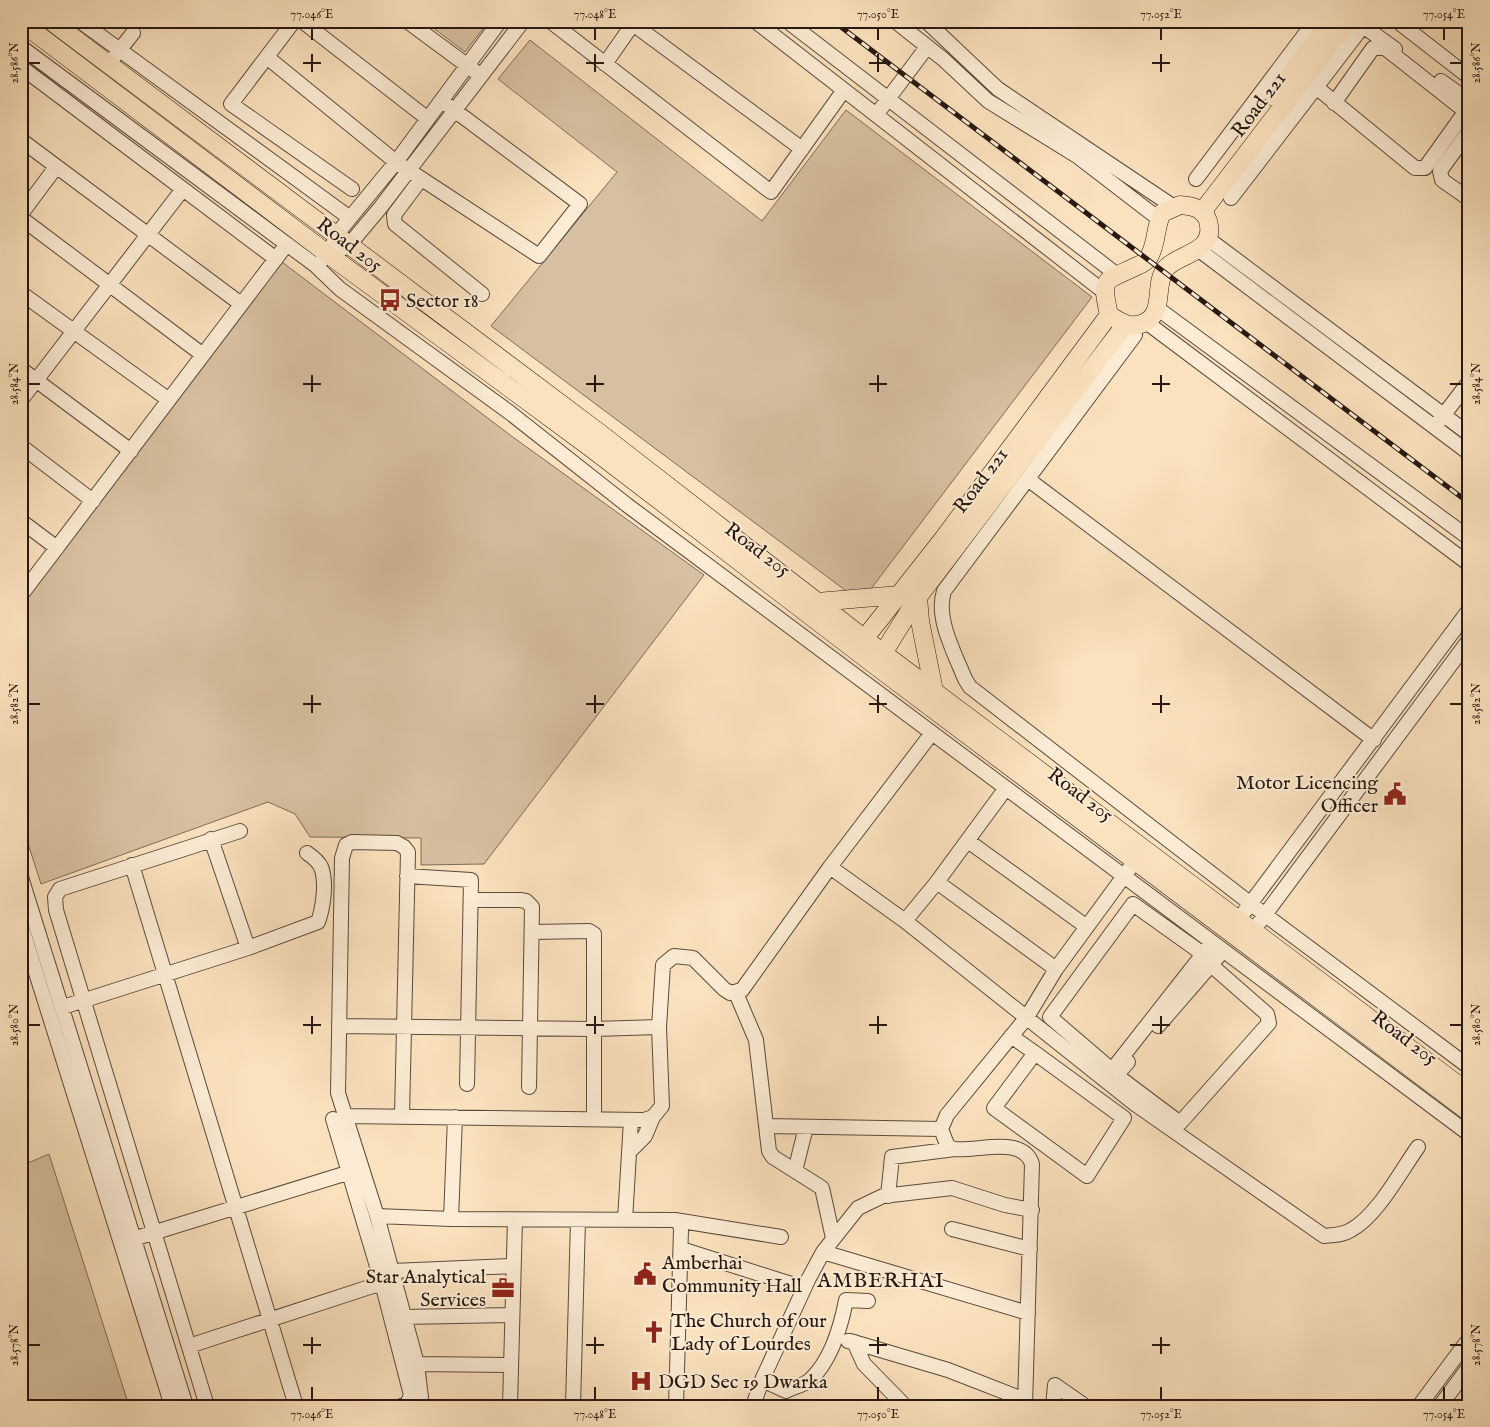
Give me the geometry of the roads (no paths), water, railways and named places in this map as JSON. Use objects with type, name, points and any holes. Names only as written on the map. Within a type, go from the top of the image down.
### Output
[{"type":"main road","name":"Road 205","points":[[51,21],[107,65],[605,437],[817,602],[860,644]]},
{"type":"main road","name":"Road 221","points":[[1198,209],[1331,21]]},
{"type":"main road","name":"Road 205","points":[[21,22],[322,260],[587,445],[860,644],[1135,861],[1234,926]]},
{"type":"main road","name":"Road 221","points":[[1198,209],[1359,23]]},
{"type":"main road","points":[[1180,205],[1198,209],[1209,224],[1203,244],[1166,268],[1141,323],[1109,315],[1104,291],[1105,284],[1116,274],[1141,264],[1150,256],[1159,219],[1162,213],[1174,207],[1180,205]]},
{"type":"main road","name":"Road 221","points":[[860,644],[943,539],[1109,315]]},
{"type":"main road","name":"Road 221","points":[[879,660],[918,597],[1141,323]]},
{"type":"main road","points":[[817,602],[899,595]]},
{"type":"main road","points":[[918,597],[920,621],[934,691]]},
{"type":"main road","name":"Road 205","points":[[879,660],[934,691],[1234,926],[1469,1093]]},
{"type":"main road","name":"Road 205","points":[[1249,937],[1469,1112]]},
{"type":"street","points":[[80,21],[350,218]]},
{"type":"street","points":[[294,21],[268,58],[231,104],[352,189]]},
{"type":"street","points":[[302,21],[428,119]]},
{"type":"street","points":[[407,21],[481,75]]},
{"type":"street","points":[[322,260],[342,240],[380,208],[428,119],[500,21]]},
{"type":"street","points":[[342,240],[350,218],[454,110],[524,21]]},
{"type":"street","points":[[550,21],[771,192],[844,90]]},
{"type":"street","points":[[755,21],[1104,291]]},
{"type":"street","points":[[787,21],[1116,274]]},
{"type":"street","points":[[926,21],[998,89],[1174,207]]},
{"type":"street","points":[[1196,178],[1315,21]]},
{"type":"street","points":[[1397,21],[1469,77]]},
{"type":"street","points":[[605,64],[634,23],[802,148]]},
{"type":"street","points":[[1230,198],[1316,86],[1359,23],[1468,109]]},
{"type":"street","points":[[903,24],[988,101],[1077,156],[1159,219]]},
{"type":"street","points":[[107,65],[133,33]]},
{"type":"street","points":[[21,47],[282,241],[322,260],[340,289],[510,412],[628,505],[1469,1134]]},
{"type":"street","points":[[876,115],[927,47]]},
{"type":"street","points":[[1334,102],[1373,48],[1379,47],[1386,48],[1468,109]]},
{"type":"street","points":[[268,58],[402,166],[540,256],[580,204],[442,101]]},
{"type":"street","points":[[21,67],[271,255]]},
{"type":"street","points":[[1316,86],[1415,168],[1420,169],[1425,168],[1468,109]]},
{"type":"street","points":[[1469,131],[1440,171],[1442,180],[1469,199]]},
{"type":"street","points":[[22,143],[56,166],[242,304]]},
{"type":"street","points":[[56,166],[21,216],[203,355]]},
{"type":"street","points":[[421,179],[394,215],[394,221],[482,294]]},
{"type":"street","points":[[21,400],[183,189]]},
{"type":"street","points":[[21,595],[242,304],[271,255],[282,241]]},
{"type":"street","points":[[1203,244],[1469,434]]},
{"type":"street","points":[[1203,244],[1469,453]]},
{"type":"street","points":[[21,293],[169,400]]},
{"type":"street","points":[[1141,323],[1029,480],[944,591],[942,599],[945,625],[965,678],[970,687],[1251,904],[1469,1067]]},
{"type":"street","points":[[1141,323],[1469,538]]},
{"type":"street","points":[[1141,323],[1469,564]]},
{"type":"street","points":[[21,368],[130,451]]},
{"type":"street","points":[[1434,427],[1469,382]]},
{"type":"street","points":[[21,446],[93,501]]},
{"type":"street","points":[[1029,480],[1374,740]]},
{"type":"street","points":[[21,521],[57,548]]},
{"type":"street","points":[[1234,926],[1469,610]]},
{"type":"street","points":[[1249,937],[1264,914],[1469,640]]},
{"type":"street","points":[[865,682],[879,660]]},
{"type":"street","points":[[629,1152],[645,1136],[653,1117],[662,1106],[659,1027],[663,965],[674,956],[693,958],[724,989],[736,993],[742,990],[830,866],[932,733]]},
{"type":"street","points":[[905,921],[937,882],[1006,788]]},
{"type":"street","points":[[207,1406],[82,1002],[56,910],[55,897],[60,889],[240,831]]},
{"type":"street","points":[[211,840],[248,948]]},
{"type":"street","points":[[968,841],[1087,927]]},
{"type":"street","points":[[401,1406],[407,1404],[410,1395],[382,1283],[348,1172],[339,1118],[339,1026],[344,850],[352,842],[397,844],[404,846],[408,852],[402,1116]]},
{"type":"street","points":[[64,1008],[248,948],[318,922],[322,903],[321,869],[316,860],[307,853]]},
{"type":"street","points":[[955,1150],[948,1147],[941,1129],[947,1116],[1027,1017],[1056,969],[1135,861]]},
{"type":"street","points":[[132,865],[296,1406]]},
{"type":"street","points":[[830,866],[905,921],[1135,1104],[1324,1236],[1340,1235],[1351,1230],[1369,1216],[1418,1147]]},
{"type":"street","points":[[407,876],[471,880],[467,1084]]},
{"type":"street","points":[[21,877],[64,1008],[113,1196],[172,1406]]},
{"type":"street","points":[[937,882],[1056,969]]},
{"type":"street","points":[[470,900],[526,901],[533,911],[529,1087]]},
{"type":"street","points":[[1207,960],[1112,1070],[1050,1017],[1133,904],[1207,960],[1267,1014],[1269,1022],[1180,1122],[1120,1078],[1119,1075],[1120,1071],[1207,960],[1217,947]]},
{"type":"street","points":[[21,925],[113,1196],[133,1239],[186,1406]]},
{"type":"street","points":[[532,932],[589,931],[594,934],[594,1119]]},
{"type":"street","points":[[736,993],[756,1040],[771,1154],[822,1188],[834,1238]]},
{"type":"street","points":[[339,1026],[594,1029],[659,1027]]},
{"type":"street","points":[[1011,1036],[1035,1053],[1124,1118],[1087,1176],[994,1108],[1035,1053]]},
{"type":"street","points":[[339,1118],[402,1116],[631,1120],[653,1117]]},
{"type":"street","points":[[451,1219],[455,1117]]},
{"type":"street","points":[[339,1118],[363,1168],[377,1216],[417,1364],[422,1406]]},
{"type":"street","points":[[626,1220],[631,1120]]},
{"type":"street","points":[[767,1126],[941,1129]]},
{"type":"street","points":[[795,1171],[806,1127]]},
{"type":"street","points":[[835,1337],[948,1370],[1025,1403],[1032,1210],[1032,1164],[1026,1153],[1016,1148],[1004,1147],[892,1157],[888,1196]]},
{"type":"street","points":[[133,1239],[363,1168]]},
{"type":"street","points":[[753,1406],[762,1380],[804,1288],[823,1252],[858,1208],[869,1201],[888,1196],[952,1188],[1005,1205],[1032,1210]]},
{"type":"street","points":[[377,1216],[514,1220],[675,1220],[781,1237]]},
{"type":"street","points":[[510,1406],[514,1220]]},
{"type":"street","points":[[573,1406],[578,1220]]},
{"type":"street","points":[[675,1220],[681,1225],[676,1406]]},
{"type":"street","points":[[952,1229],[1030,1248]]},
{"type":"street","points":[[681,1249],[804,1288]]},
{"type":"street","points":[[823,1252],[1028,1314]]},
{"type":"street","points":[[392,1271],[513,1266]]},
{"type":"street","points":[[189,1346],[382,1283]]},
{"type":"street","points":[[762,1380],[786,1390],[810,1380],[830,1351],[846,1300],[868,1301]]},
{"type":"street","points":[[403,1316],[512,1315]]},
{"type":"street","points":[[1419,1406],[1469,1339]]},
{"type":"street","points":[[850,1341],[854,1342],[864,1364],[904,1406]]},
{"type":"street","points":[[417,1364],[511,1365]]},
{"type":"street","points":[[1440,1406],[1469,1367]]},
{"type":"street","points":[[1053,1406],[1054,1387],[1058,1385],[1085,1406]]},
{"type":"railway","points":[[833,21],[1469,503]]},
{"type":"place","name":"Sector 18","points":[[390,300]]},
{"type":"place","name":"Motor Licencing Officer","points":[[1395,794]]},
{"type":"place","name":"Amberhai Community Hall","points":[[645,1274]]},
{"type":"place","name":"Star Analytical Services","points":[[503,1288]]},
{"type":"place","name":"The Church of our Lady of Lourdes","points":[[654,1332]]},
{"type":"place","name":"DGD Sec 19 Dwarka","points":[[641,1381]]},
{"type":"district","name":"AMBERHAI","points":[[881,1280]]}]
